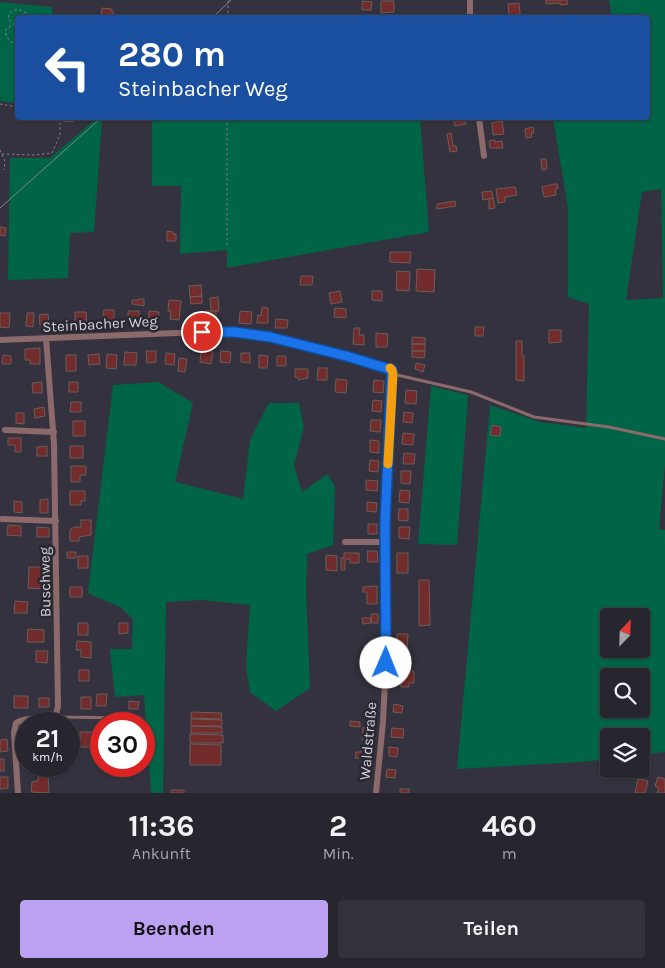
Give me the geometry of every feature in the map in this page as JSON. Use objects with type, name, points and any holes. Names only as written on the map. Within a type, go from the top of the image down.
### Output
[{"type":"street","points":[[470,0],[470,15]]},
{"type":"street","points":[[479,120],[484,156]]},
{"type":"street","name":"Steinbacher Weg","points":[[0,340],[234,332],[270,337],[388,367],[392,370],[393,374]]},
{"type":"street","name":"Buschweg","points":[[46,338],[54,432],[58,706],[56,712]]},
{"type":"street","name":"Waldstraße","points":[[376,793],[385,681],[386,495],[393,374]]},
{"type":"street","points":[[5,430],[54,432]]},
{"type":"street","points":[[2,519],[56,521]]},
{"type":"street","points":[[346,542],[385,542]]},
{"type":"street","points":[[15,728],[15,748]]},
{"type":"street","points":[[17,777],[18,793]]},
{"type":"lane","name":"Steinbacher Weg","points":[[393,374],[471,392],[534,417],[609,427],[665,439]]},
{"type":"path","points":[[228,0],[228,15]]},
{"type":"path","points":[[15,42],[11,42],[6,36],[6,29],[14,24],[7,20],[7,12],[14,8],[20,8],[29,15]]},
{"type":"path","points":[[0,104],[15,106]]},
{"type":"path","points":[[2,154],[35,155],[52,153],[60,135],[60,120]]},
{"type":"path","points":[[227,120],[227,245]]},
{"type":"path","points":[[0,150],[5,161],[4,170]]},
{"type":"green space","points":[[609,0],[665,0],[665,464],[659,529],[665,530],[665,752],[650,754],[650,728],[600,728],[600,760],[457,769],[490,405],[540,422],[586,428],[589,304],[568,297],[568,208],[553,120],[650,120],[650,15],[612,15]],"holes":[[[661,189],[663,298],[626,300],[642,192]]]},
{"type":"green space","points":[[0,2],[52,7],[53,15],[15,15],[15,103],[0,101]]},
{"type":"green space","points":[[95,120],[102,120],[94,232],[70,233],[68,278],[8,280],[10,158],[50,158]]},
{"type":"green space","points":[[152,120],[420,120],[429,232],[227,268],[227,250],[180,254],[181,186],[152,186]]},
{"type":"green space","points":[[158,382],[193,403],[175,482],[243,499],[250,440],[269,403],[299,403],[304,427],[294,465],[302,492],[327,474],[335,486],[333,545],[307,554],[306,590],[310,688],[276,711],[250,692],[246,666],[250,605],[202,600],[166,602],[163,793],[151,793],[150,777],[155,777],[155,712],[145,712],[144,695],[115,697],[110,649],[132,649],[133,619],[120,607],[88,593],[113,385]]},
{"type":"green space","points":[[431,386],[468,395],[457,545],[418,544]]},
{"type":"building","points":[[546,0],[567,0],[568,4],[546,4]]},
{"type":"building","points":[[362,1],[372,2],[371,10],[362,10]]},
{"type":"building","points":[[381,1],[394,1],[394,12],[381,13]]},
{"type":"building","points":[[519,3],[520,14],[509,15],[508,4]]},
{"type":"building","points":[[102,8],[112,9],[114,13],[114,15],[101,15]]},
{"type":"building","points":[[465,120],[466,124],[455,126],[454,121]]},
{"type":"building","points":[[502,121],[504,134],[493,135],[492,123]]},
{"type":"building","points":[[533,127],[534,133],[531,133],[532,137],[526,138],[525,129]]},
{"type":"building","points":[[451,133],[453,146],[456,146],[457,151],[450,152],[447,134]]},
{"type":"building","points":[[495,140],[495,142],[502,141],[503,148],[490,148],[489,141]]},
{"type":"building","points":[[541,159],[546,159],[547,169],[542,170]]},
{"type":"building","points":[[557,184],[558,188],[555,189],[556,195],[544,197],[542,187]]},
{"type":"building","points":[[515,187],[517,195],[505,197],[505,202],[498,203],[496,189]]},
{"type":"building","points":[[492,191],[493,198],[483,200],[482,192]]},
{"type":"building","points":[[493,198],[495,208],[489,209],[489,199]]},
{"type":"building","points":[[455,201],[456,206],[437,209],[437,204]]},
{"type":"building","points":[[0,227],[6,228],[5,236],[0,235]]},
{"type":"building","points":[[167,231],[176,234],[176,241],[167,241]]},
{"type":"building","points":[[390,252],[411,252],[410,263],[390,262]]},
{"type":"building","points":[[417,269],[435,270],[434,292],[416,291]]},
{"type":"building","points":[[397,271],[410,272],[409,291],[396,290]]},
{"type":"building","points":[[301,276],[313,276],[312,285],[300,285]]},
{"type":"building","points":[[201,285],[202,296],[190,297],[189,286]]},
{"type":"building","points":[[340,291],[342,302],[331,304],[329,293]]},
{"type":"building","points":[[372,291],[382,291],[382,301],[372,300]]},
{"type":"building","points":[[202,296],[202,303],[191,304],[190,297]]},
{"type":"building","points":[[218,297],[219,311],[211,311],[210,298]]},
{"type":"building","points":[[144,299],[144,306],[132,304],[132,300]]},
{"type":"building","points":[[169,300],[181,301],[179,320],[170,319],[171,311],[168,311]]},
{"type":"building","points":[[262,307],[268,308],[268,323],[257,323],[258,315],[261,316]]},
{"type":"building","points":[[335,308],[346,309],[346,318],[334,317]]},
{"type":"building","points":[[104,310],[114,310],[114,324],[104,325],[104,321],[102,321]]},
{"type":"building","points":[[128,311],[139,311],[139,321],[128,321]]},
{"type":"building","points":[[149,311],[159,312],[158,323],[148,323]]},
{"type":"building","points":[[206,311],[216,311],[216,321],[206,322]]},
{"type":"building","points":[[240,311],[252,312],[251,324],[239,323]]},
{"type":"building","points":[[75,312],[86,312],[87,327],[75,327]]},
{"type":"building","points":[[0,313],[10,313],[9,328],[0,327]]},
{"type":"building","points":[[27,313],[34,313],[33,327],[26,326]]},
{"type":"building","points":[[48,314],[49,324],[40,325],[39,315]]},
{"type":"building","points":[[276,319],[288,320],[287,328],[275,328]]},
{"type":"building","points":[[475,327],[484,327],[483,336],[475,336]]},
{"type":"building","points":[[354,328],[360,328],[359,335],[364,335],[364,345],[353,344]]},
{"type":"building","points":[[549,330],[561,330],[561,342],[549,343]]},
{"type":"building","points":[[376,333],[388,334],[387,347],[376,347]]},
{"type":"building","points":[[412,337],[425,338],[425,344],[412,344]]},
{"type":"building","points":[[516,341],[522,341],[524,381],[516,380]]},
{"type":"building","points":[[412,344],[425,344],[425,351],[412,351]]},
{"type":"building","points":[[40,348],[40,364],[30,364],[30,360],[25,360],[25,349]]},
{"type":"building","points":[[201,350],[213,351],[211,364],[200,362]]},
{"type":"building","points":[[146,351],[156,351],[156,362],[147,363]]},
{"type":"building","points":[[221,351],[231,352],[230,363],[220,362]]},
{"type":"building","points":[[412,351],[425,351],[424,358],[412,357]]},
{"type":"building","points":[[125,352],[137,353],[136,365],[124,365]]},
{"type":"building","points":[[166,353],[175,354],[174,365],[165,364]]},
{"type":"building","points":[[241,353],[250,353],[250,363],[241,362]]},
{"type":"building","points":[[99,354],[100,364],[89,365],[88,355]]},
{"type":"building","points":[[107,354],[117,355],[116,369],[106,368]]},
{"type":"building","points":[[3,355],[11,356],[11,364],[2,364]]},
{"type":"building","points":[[66,355],[76,355],[76,371],[66,371]]},
{"type":"building","points":[[259,355],[268,356],[267,368],[259,368]]},
{"type":"building","points":[[277,356],[286,356],[286,366],[277,366]]},
{"type":"building","points":[[179,358],[187,359],[185,372],[178,371]]},
{"type":"building","points":[[416,363],[425,365],[423,372],[415,369]]},
{"type":"building","points":[[318,368],[327,368],[327,380],[317,380]]},
{"type":"building","points":[[295,369],[308,369],[308,378],[298,380],[299,378],[295,377]]},
{"type":"building","points":[[336,379],[347,380],[346,393],[335,392]]},
{"type":"building","points":[[374,380],[384,381],[383,393],[373,392]]},
{"type":"building","points":[[42,382],[42,393],[33,393],[32,383]]},
{"type":"building","points":[[69,382],[78,382],[78,392],[69,392]]},
{"type":"building","points":[[406,390],[417,391],[416,404],[405,403]]},
{"type":"building","points":[[373,400],[382,401],[381,412],[372,411]]},
{"type":"building","points":[[71,402],[81,402],[81,412],[70,412]]},
{"type":"building","points":[[44,407],[45,416],[35,418],[34,409]]},
{"type":"building","points":[[404,412],[413,413],[412,423],[403,422]]},
{"type":"building","points":[[16,413],[24,413],[24,424],[16,423]]},
{"type":"building","points":[[371,420],[381,420],[380,432],[370,431]]},
{"type":"building","points":[[73,421],[85,421],[85,436],[73,436]]},
{"type":"building","points":[[492,425],[501,427],[500,436],[490,435]]},
{"type":"building","points":[[403,433],[414,434],[413,445],[402,444]]},
{"type":"building","points":[[8,438],[21,438],[21,452],[15,452],[15,445],[8,445]]},
{"type":"building","points":[[370,440],[379,441],[379,453],[370,452]]},
{"type":"building","points":[[47,446],[47,456],[37,456],[37,447]]},
{"type":"building","points":[[70,446],[83,446],[83,458],[70,458]]},
{"type":"building","points":[[404,453],[415,454],[414,464],[403,464]]},
{"type":"building","points":[[370,460],[379,461],[378,472],[369,471]]},
{"type":"building","points":[[71,466],[86,466],[86,475],[80,475],[80,482],[71,482]]},
{"type":"building","points":[[401,471],[411,471],[410,484],[401,483]]},
{"type":"building","points":[[366,480],[378,481],[377,491],[366,490]]},
{"type":"building","points":[[400,490],[410,491],[409,503],[399,502]]},
{"type":"building","points":[[70,491],[85,491],[85,501],[81,501],[81,505],[70,505]]},
{"type":"building","points":[[48,499],[48,513],[40,513],[40,500]]},
{"type":"building","points":[[14,501],[22,502],[22,513],[14,512]]},
{"type":"building","points":[[367,502],[377,503],[376,512],[367,511]]},
{"type":"building","points":[[399,509],[408,509],[408,521],[398,520]]},
{"type":"building","points":[[81,520],[91,520],[91,535],[79,537],[79,541],[70,541],[70,530],[74,527],[81,527]]},
{"type":"building","points":[[368,524],[377,524],[377,534],[368,534]]},
{"type":"building","points":[[8,525],[21,526],[21,536],[7,535]]},
{"type":"building","points":[[37,527],[49,528],[49,537],[37,537]]},
{"type":"building","points":[[399,527],[410,527],[409,539],[399,538]]},
{"type":"building","points":[[367,551],[377,551],[378,562],[368,562]]},
{"type":"building","points":[[67,552],[76,552],[76,558],[67,558]]},
{"type":"building","points":[[344,553],[359,553],[359,563],[350,563],[350,559],[345,559],[345,570],[341,570],[341,558],[344,558]]},
{"type":"building","points":[[397,553],[408,553],[408,573],[397,573]]},
{"type":"building","points":[[326,555],[337,556],[337,571],[326,570]]},
{"type":"building","points":[[78,556],[88,556],[88,568],[78,568]]},
{"type":"building","points":[[29,567],[49,567],[49,589],[28,588]]},
{"type":"building","points":[[419,580],[429,580],[430,625],[419,626]]},
{"type":"building","points":[[377,586],[377,604],[367,604],[367,592],[363,592],[363,587]]},
{"type":"building","points":[[70,587],[82,587],[82,597],[70,597]]},
{"type":"building","points":[[15,601],[28,602],[27,613],[14,613]]},
{"type":"building","points":[[371,614],[378,614],[378,623],[371,623]]},
{"type":"building","points":[[362,618],[371,618],[371,623],[363,624]]},
{"type":"building","points":[[78,623],[88,623],[88,635],[78,635]]},
{"type":"building","points":[[119,623],[128,623],[128,633],[119,634]]},
{"type":"building","points":[[28,629],[44,630],[44,642],[27,642]]},
{"type":"building","points":[[397,634],[408,634],[407,655],[396,654]]},
{"type":"building","points":[[77,641],[91,642],[91,658],[81,657],[81,650],[76,650]]},
{"type":"building","points":[[365,645],[375,646],[374,677],[363,676]]},
{"type":"building","points":[[36,651],[48,651],[47,663],[36,662]]},
{"type":"building","points":[[79,670],[89,670],[89,681],[79,681]]},
{"type":"building","points":[[398,671],[414,671],[414,683],[409,683],[409,687],[401,687],[401,682],[398,682]]},
{"type":"building","points":[[97,694],[107,694],[106,706],[96,706]]},
{"type":"building","points":[[14,696],[28,696],[28,708],[14,708]]},
{"type":"building","points":[[81,697],[91,697],[91,709],[81,709]]},
{"type":"building","points":[[39,698],[49,698],[49,707],[39,707]]},
{"type":"building","points":[[129,701],[139,702],[138,709],[129,709]]},
{"type":"building","points":[[394,704],[403,706],[402,713],[393,712]]},
{"type":"building","points":[[191,712],[222,713],[221,719],[191,718]]},
{"type":"building","points":[[191,719],[222,720],[222,726],[191,726]]},
{"type":"building","points":[[350,721],[360,722],[360,727],[350,726]]},
{"type":"building","points":[[191,726],[222,727],[222,733],[191,733]]},
{"type":"building","points":[[363,727],[373,728],[373,741],[362,740]]},
{"type":"building","points":[[392,728],[404,729],[403,738],[391,737]]},
{"type":"building","points":[[80,732],[90,732],[90,747],[80,747]]},
{"type":"building","points":[[190,734],[223,735],[223,743],[190,743]]},
{"type":"building","points":[[7,739],[8,751],[0,752],[0,740]]},
{"type":"building","points":[[190,744],[221,745],[221,765],[190,765]]},
{"type":"building","points":[[389,747],[398,748],[397,757],[389,756]]},
{"type":"building","points":[[361,750],[371,751],[370,758],[355,758],[356,752],[361,752]]},
{"type":"building","points":[[0,759],[4,759],[4,771],[0,771]]},
{"type":"building","points":[[387,769],[396,770],[395,778],[386,777]]},
{"type":"building","points":[[0,777],[8,777],[8,788],[0,789]]},
{"type":"building","points":[[38,777],[48,777],[49,793],[31,792],[32,782],[38,781]]},
{"type":"building","points":[[658,777],[665,779],[665,793],[657,793],[659,788],[655,786]]},
{"type":"building","points":[[638,779],[648,781],[645,793],[635,793]]},
{"type":"building","points":[[400,789],[409,789],[409,793],[400,793]]},
{"type":"building","points":[[171,790],[184,790],[184,793],[171,793]]},
{"type":"tram line","points":[[215,15],[231,0]]},
{"type":"tram line","points":[[0,208],[99,120]]},
{"type":"slow traffic","points":[[388,464],[393,374],[390,368]]},
{"type":"route","points":[[202,332],[234,332],[270,337],[388,367],[392,370],[385,523],[386,663]]}]
